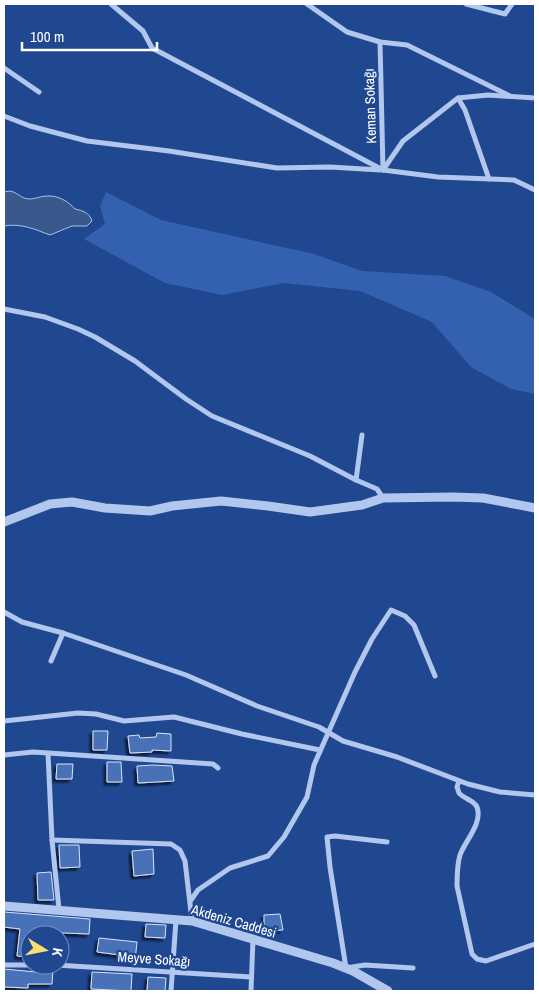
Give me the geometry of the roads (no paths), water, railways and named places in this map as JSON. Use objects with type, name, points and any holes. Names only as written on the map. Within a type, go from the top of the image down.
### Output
[{"type":"street","points":[[111,4],[143,31],[152,48],[384,170]]},
{"type":"street","points":[[307,4],[347,32],[380,42],[407,45],[510,96]]},
{"type":"street","points":[[466,4],[505,14],[512,4]]},
{"type":"street","name":"Keman Sokağı","points":[[380,42],[384,170]]},
{"type":"street","points":[[4,68],[39,92]]},
{"type":"street","points":[[384,170],[403,141],[458,98],[488,95],[535,98]]},
{"type":"street","points":[[458,98],[465,110],[489,179]]},
{"type":"street","points":[[4,116],[30,126],[86,141],[169,151],[277,168],[330,167],[384,170],[438,177],[514,180],[535,190]]},
{"type":"street","points":[[4,309],[45,317],[95,337],[135,361],[212,416],[293,449],[377,489],[383,498]]},
{"type":"street","points":[[356,480],[362,435]]},
{"type":"street","points":[[4,522],[50,504],[72,502],[105,508],[150,511],[172,506],[220,501],[310,512],[362,506],[383,498],[483,498],[535,508]]},
{"type":"street","points":[[191,900],[198,890],[230,868],[268,856],[284,837],[307,797],[314,765],[328,732],[372,639],[391,610],[405,616],[414,625],[435,676]]},
{"type":"street","points":[[4,612],[22,622],[63,633],[186,675],[257,706],[319,727],[343,741],[403,759],[488,790],[535,796]]},
{"type":"street","points":[[51,661],[63,633]]},
{"type":"street","points":[[4,721],[78,713],[96,714],[124,721],[174,717],[242,734],[320,750]]},
{"type":"street","points":[[4,755],[33,752],[213,764],[218,768]]},
{"type":"street","points":[[48,753],[52,840],[59,909]]},
{"type":"street","points":[[459,781],[457,787],[459,793],[475,805],[478,813],[475,828],[460,856],[457,876],[457,886],[472,954],[478,959],[486,961],[535,944]]},
{"type":"street","points":[[388,842],[335,836],[328,837],[330,867],[346,968],[365,965],[413,968]]},
{"type":"street","points":[[52,840],[171,844],[180,850],[185,861],[191,900],[192,922]]},
{"type":"street","name":"Akdeniz Caddesi","points":[[4,906],[59,909],[192,922],[346,968],[388,991]]},
{"type":"street","points":[[171,991],[176,920]]},
{"type":"street","points":[[251,991],[253,940]]},
{"type":"street","points":[[4,965],[20,965]]},
{"type":"street","name":"Meyve Sokağı","points":[[70,966],[251,977]]}]
